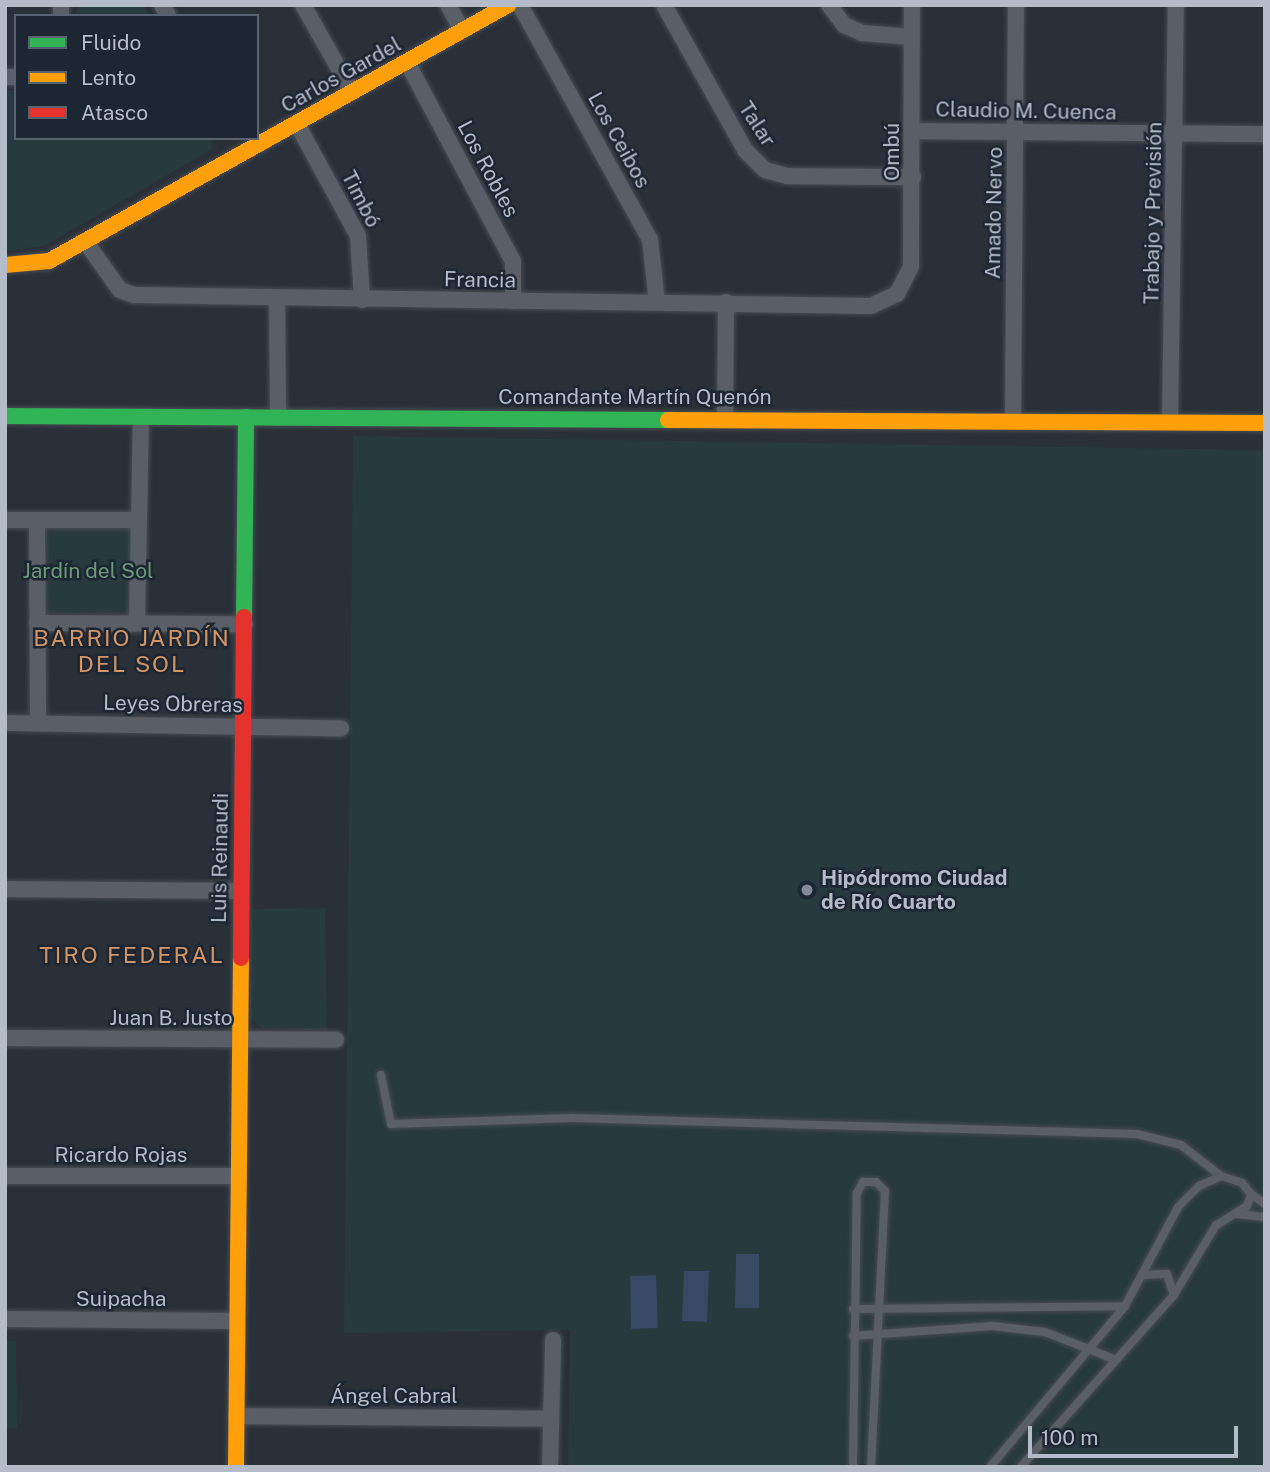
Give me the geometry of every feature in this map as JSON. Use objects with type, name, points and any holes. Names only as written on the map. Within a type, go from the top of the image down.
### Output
[{"type":"street","points":[[303,5],[352,92]]},
{"type":"street","points":[[448,5],[462,30]]},
{"type":"street","name":"Carlos Gardel","points":[[259,139],[297,124],[508,5]]},
{"type":"street","name":"Los Ceibos","points":[[520,5],[650,240],[657,302]]},
{"type":"street","name":"Talar","points":[[664,5],[745,150],[765,170],[787,176],[914,177]]},
{"type":"street","points":[[829,5],[844,25],[862,33],[912,37]]},
{"type":"street","name":"Ombú","points":[[897,294],[911,267],[914,177],[912,5]]},
{"type":"street","name":"Amado Nervo","points":[[1013,420],[1016,5]]},
{"type":"street","name":"Trabajo y Previsión","points":[[1170,422],[1176,5]]},
{"type":"street","name":"Los Robles","points":[[407,62],[513,261],[513,301]]},
{"type":"street","name":"Timbó","points":[[297,124],[358,236],[362,300]]},
{"type":"street","name":"Claudio M. Cuenca","points":[[914,131],[1265,134]]},
{"type":"street","name":"Carlos Gardel","points":[[5,265],[49,261],[85,242],[242,146]]},
{"type":"street","name":"Francia","points":[[85,242],[120,290],[134,295],[871,306],[897,294]]},
{"type":"street","points":[[277,298],[278,418]]},
{"type":"street","points":[[725,418],[726,302]]},
{"type":"street","name":"Comandante Martín Quenón","points":[[5,416],[1265,423]]},
{"type":"street","points":[[137,623],[141,417]]},
{"type":"street","name":"Luis Reinaudi","points":[[236,1467],[246,417]]},
{"type":"street","points":[[5,520],[138,520]]},
{"type":"street","points":[[37,520],[38,723]]},
{"type":"street","points":[[37,623],[245,624]]},
{"type":"street","name":"Leyes Obreras","points":[[5,723],[341,728]]},
{"type":"street","points":[[5,889],[240,891]]},
{"type":"street","name":"Juan B. Justo","points":[[5,1038],[336,1040]]},
{"type":"street","name":"Ricardo Rojas","points":[[5,1176],[237,1176]]},
{"type":"street","name":"Suipacha","points":[[5,1319],[236,1321]]},
{"type":"street","points":[[550,1467],[553,1340]]},
{"type":"street","name":"Ángel Cabral","points":[[236,1416],[551,1419]]},
{"type":"lane","points":[[381,1075],[391,1124],[572,1118],[1137,1134],[1181,1145],[1221,1176],[1265,1204]]},
{"type":"lane","points":[[990,1467],[1125,1306],[1145,1275],[1178,1208],[1199,1186],[1221,1176]]},
{"type":"lane","points":[[853,1467],[853,1309],[857,1193],[863,1182],[876,1182],[885,1191],[871,1467]]},
{"type":"lane","points":[[1021,1467],[1114,1359],[1174,1295],[1216,1225],[1236,1214],[1251,1194]]},
{"type":"lane","points":[[1236,1214],[1265,1217]]},
{"type":"lane","points":[[1145,1275],[1167,1274],[1174,1295]]},
{"type":"lane","points":[[853,1309],[1125,1306]]},
{"type":"lane","points":[[853,1336],[993,1326],[1092,1347],[1114,1359]]},
{"type":"green space","points":[[77,5],[144,5],[148,14],[76,14]]},
{"type":"green space","points":[[14,90],[14,140],[212,140],[211,150],[44,246],[5,251],[5,91]]},
{"type":"green space","name":"Hipódromo Ciudad de Río Cuarto","points":[[353,436],[1265,450],[1265,1467],[568,1467],[570,1330],[344,1333]]},
{"type":"green space","name":"Jardín del Sol","points":[[45,529],[131,529],[130,614],[45,614]]},
{"type":"green space","points":[[325,908],[327,1031],[262,1028],[248,1017],[252,909]]},
{"type":"green space","points":[[5,1341],[16,1341],[17,1428],[5,1428]]},
{"type":"water","points":[[736,1254],[759,1254],[759,1308],[735,1308]]},
{"type":"water","points":[[684,1271],[709,1271],[707,1322],[682,1321]]},
{"type":"water","points":[[656,1275],[658,1328],[631,1329],[630,1276]]},
{"type":"traffic: fast","points":[[5,416],[668,420]]},
{"type":"traffic: fast","points":[[244,617],[246,417]]},
{"type":"traffic: slow","points":[[5,265],[49,261],[508,5]]},
{"type":"traffic: slow","points":[[668,420],[1265,423]]},
{"type":"traffic: slow","points":[[236,1467],[241,958]]},
{"type":"traffic: jam","points":[[241,958],[244,617]]},
{"type":"place","name":"Hipódromo Ciudad de Río Cuarto","points":[[807,890]]},
{"type":"district","name":"BARRIO JARDÍN DEL SOL","points":[[132,651]]},
{"type":"district","name":"TIRO FEDERAL","points":[[132,955]]}]
